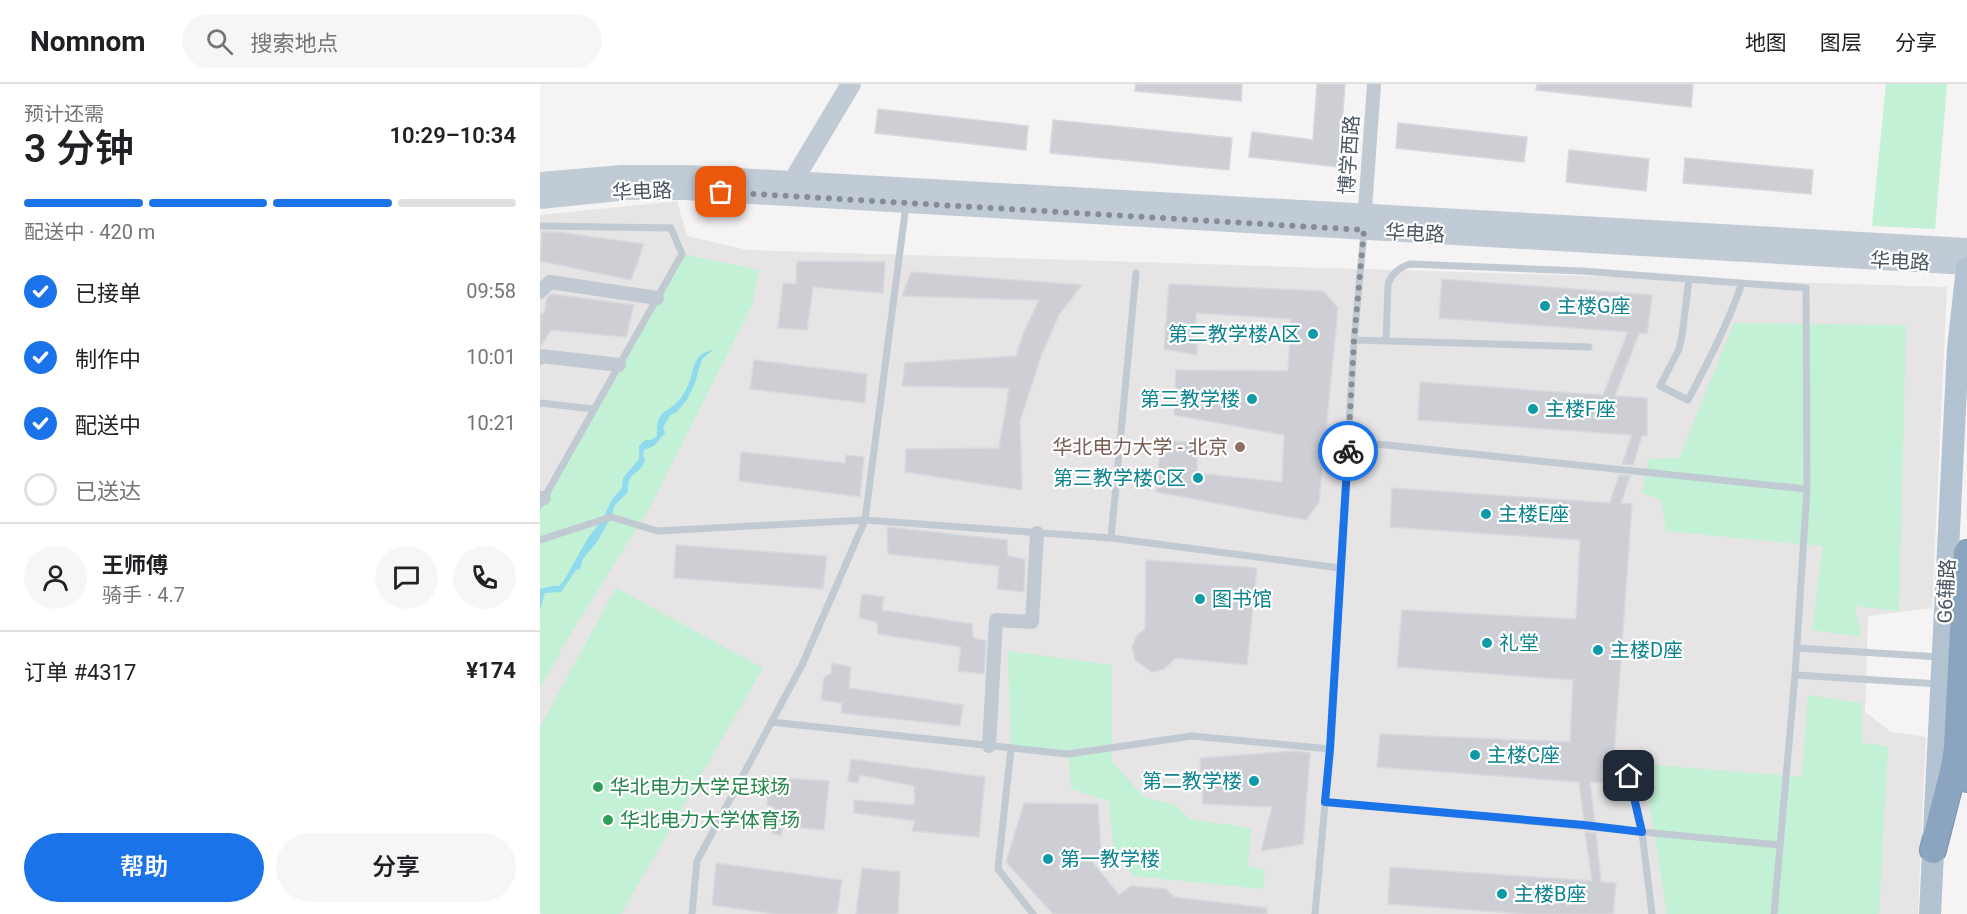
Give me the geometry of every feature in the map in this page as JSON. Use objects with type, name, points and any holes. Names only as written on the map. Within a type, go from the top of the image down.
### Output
[{"type":"highway","points":[[1933,850],[1953,772],[1957,746],[1967,553]]},
{"type":"highway","points":[[1957,746],[1967,779]]},
{"type":"main road","name":"G6辅路","points":[[1930,914],[1958,348],[1967,266]]},
{"type":"street","points":[[789,188],[850,84]]},
{"type":"street","name":"博学西路","points":[[1364,221],[1374,84]]},
{"type":"street","name":"华电路","points":[[540,182],[622,175],[676,175],[789,188],[1364,221],[1967,248]]},
{"type":"street","name":"华电路","points":[[540,199],[656,189],[789,188]]},
{"type":"street","name":"华电路","points":[[1364,221],[1967,266]]},
{"type":"street","points":[[540,292],[550,282],[657,298]]},
{"type":"street","points":[[540,358],[541,356],[619,365]]},
{"type":"street","points":[[989,746],[996,620],[1032,622],[1037,532]]},
{"type":"lane","points":[[692,914],[697,861],[802,665],[865,520],[907,195]]},
{"type":"lane","points":[[1314,914],[1330,749],[1354,340],[1364,221]]},
{"type":"lane","points":[[540,226],[671,228],[682,254],[541,500]]},
{"type":"lane","points":[[1386,341],[1388,284],[1390,278],[1401,266],[1410,264],[1582,271],[1806,288],[1808,489],[1795,675],[1774,914]]},
{"type":"lane","points":[[1110,538],[1136,273]]},
{"type":"lane","points":[[1689,279],[1679,349],[1660,386],[1688,400],[1731,314],[1742,283]]},
{"type":"lane","points":[[1354,340],[1589,347]]},
{"type":"lane","points":[[540,403],[594,409]]},
{"type":"lane","points":[[1348,441],[1808,489]]},
{"type":"lane","points":[[540,540],[611,517],[658,531],[865,520],[1110,538],[1340,568]]},
{"type":"lane","points":[[1797,648],[1942,657]]},
{"type":"lane","points":[[1795,675],[1941,684]]},
{"type":"lane","points":[[771,722],[1068,754],[1192,736],[1330,749]]},
{"type":"lane","points":[[1011,748],[998,870],[1033,914]]},
{"type":"lane","points":[[1624,757],[1642,832],[1652,914]]},
{"type":"lane","points":[[1325,802],[1780,845]]},
{"type":"shaded area","name":"华北电力大学 - 北京","points":[[677,201],[687,236],[747,250],[1947,287],[1932,608],[1868,616],[1865,712],[1891,732],[1926,737],[1918,914],[540,914],[540,215]]},
{"type":"green space","points":[[1886,84],[1947,84],[1935,229],[1872,226]]},
{"type":"green space","points":[[682,254],[759,270],[752,306],[651,505],[566,641],[540,689],[540,506]]},
{"type":"green space","points":[[1734,323],[1906,325],[1899,611],[1854,606],[1862,637],[1812,630],[1823,546],[1666,531],[1661,500],[1642,493],[1648,459],[1679,458]]},
{"type":"green space","name":"华北电力大学体育场","points":[[616,588],[763,668],[621,914],[543,914],[540,913],[540,727]]},
{"type":"green space","points":[[1008,651],[1112,665],[1112,762],[1144,797],[1175,805],[1190,819],[1251,828],[1248,866],[1265,870],[1263,889],[1133,876],[1114,854],[1109,801],[1071,789],[1068,754],[1011,747]]},
{"type":"green space","points":[[1808,695],[1861,703],[1862,743],[1888,746],[1879,914],[1667,914],[1643,764],[1802,777]]},
{"type":"water","points":[[714,349],[702,359],[688,398],[677,412],[670,415],[663,428],[665,433],[654,446],[644,450],[643,466],[629,480],[628,492],[615,505],[611,517],[597,542],[583,559],[580,569],[576,570],[561,592],[545,593],[540,610],[540,589],[559,586],[563,582],[588,538],[602,520],[613,498],[622,488],[623,478],[639,459],[639,446],[645,440],[651,440],[657,436],[660,417],[682,396],[698,358]]},
{"type":"building","points":[[1136,84],[1242,84],[1241,101],[1135,91]]},
{"type":"building","points":[[1317,84],[1345,84],[1339,167],[1249,157],[1252,132],[1313,140]]},
{"type":"building","points":[[1537,84],[1693,84],[1691,107],[1536,90]]},
{"type":"building","points":[[878,109],[1028,126],[1026,150],[875,133]]},
{"type":"building","points":[[1053,120],[1232,138],[1229,170],[1050,153]]},
{"type":"building","points":[[1398,123],[1527,137],[1524,162],[1396,148]]},
{"type":"building","points":[[1569,150],[1649,159],[1646,191],[1566,182]]},
{"type":"building","points":[[1685,158],[1813,170],[1811,194],[1683,183]]},
{"type":"building","points":[[542,232],[644,244],[631,280],[540,261]]},
{"type":"building","points":[[797,261],[885,262],[883,293],[813,287],[807,330],[778,328],[783,283],[796,284]]},
{"type":"building","points":[[911,272],[1082,285],[1059,315],[1041,356],[1020,421],[1022,490],[905,472],[906,449],[999,448],[1009,388],[902,386],[905,363],[1016,356],[1023,334],[1039,300],[902,296]]},
{"type":"building","points":[[1442,279],[1652,295],[1647,334],[1639,333],[1615,396],[1647,398],[1647,435],[1642,436],[1633,465],[1622,464],[1632,435],[1418,420],[1420,382],[1603,395],[1628,332],[1439,318]]},
{"type":"building","points":[[1169,284],[1323,291],[1338,308],[1319,502],[1306,520],[1156,492],[1161,440],[1197,443],[1197,473],[1282,482],[1284,435],[1174,415],[1176,370],[1288,371],[1291,319],[1196,313],[1197,355],[1164,349]]},
{"type":"building","points":[[551,294],[634,305],[626,337],[551,330],[540,347],[540,313],[544,314],[547,298]]},
{"type":"building","points":[[754,360],[867,374],[865,403],[750,389]]},
{"type":"building","points":[[741,452],[845,463],[846,455],[864,457],[860,497],[739,481]]},
{"type":"building","points":[[1619,475],[1630,476],[1621,503],[1632,504],[1612,783],[1590,782],[1595,822],[1584,821],[1579,782],[1377,767],[1380,734],[1570,742],[1573,680],[1397,667],[1402,610],[1576,619],[1580,540],[1390,527],[1392,488],[1610,503]]},
{"type":"building","points":[[887,527],[1007,540],[1008,556],[1025,559],[1024,592],[997,589],[999,566],[888,554]]},
{"type":"building","points":[[676,545],[827,556],[823,589],[674,578]]},
{"type":"building","name":"图书馆","points":[[1146,560],[1257,568],[1247,665],[1176,658],[1164,669],[1152,672],[1135,660],[1132,647],[1137,635],[1145,629]]},
{"type":"building","points":[[862,594],[884,597],[882,610],[972,624],[973,638],[986,641],[984,674],[958,671],[961,647],[878,634],[877,622],[859,618]]},
{"type":"building","points":[[832,663],[851,667],[849,688],[963,705],[960,726],[841,713],[842,703],[821,700],[824,678],[831,673]]},
{"type":"building","name":"第二教学楼","points":[[1295,751],[1310,753],[1303,844],[1261,851],[1272,807],[1203,804],[1200,758]]},
{"type":"building","points":[[851,759],[985,777],[979,837],[912,831],[915,821],[854,813],[854,800],[914,805],[915,794],[914,786],[860,775],[858,783],[848,781]]},
{"type":"building","points":[[770,777],[829,781],[824,830],[783,826],[781,836],[772,833],[775,808],[767,805]]},
{"type":"building","name":"第一教学楼","points":[[1024,803],[1098,804],[1101,855],[1087,855],[1119,895],[1131,886],[1166,889],[1174,897],[1267,908],[1267,914],[1053,914],[1006,862]]},
{"type":"building","name":"主楼B座","points":[[1585,832],[1596,833],[1601,882],[1616,883],[1613,914],[1527,914],[1388,904],[1390,867],[1592,881]]},
{"type":"building","points":[[716,863],[842,880],[837,914],[776,914],[712,905]]},
{"type":"building","points":[[862,868],[900,872],[898,914],[856,914]]},
{"type":"way so far","points":[[721,192],[1364,230],[1354,340],[1348,451]]},
{"type":"place","name":"主楼G座","points":[[1545,306]]},
{"type":"place","name":"第三教学楼A区","points":[[1313,334]]},
{"type":"place","name":"第三教学楼","points":[[1252,399]]},
{"type":"place","name":"主楼F座","points":[[1533,409]]},
{"type":"place","name":"华北电力大学 - 北京","points":[[1240,447]]},
{"type":"place","name":"第三教学楼C区","points":[[1198,478]]},
{"type":"place","name":"主楼E座","points":[[1486,514]]},
{"type":"place","name":"图书馆","points":[[1200,599]]},
{"type":"place","name":"礼堂","points":[[1487,643]]},
{"type":"place","name":"主楼D座","points":[[1598,650]]},
{"type":"place","name":"主楼C座","points":[[1475,755]]},
{"type":"place","name":"第二教学楼","points":[[1254,781]]},
{"type":"place","name":"华北电力大学足球场","points":[[598,787]]},
{"type":"place","name":"华北电力大学体育场","points":[[608,820]]},
{"type":"place","name":"第一教学楼","points":[[1048,859]]},
{"type":"place","name":"主楼B座","points":[[1502,894]]},
{"type":"route","points":[[1348,451],[1325,802],[1642,832],[1629,776]]}]
